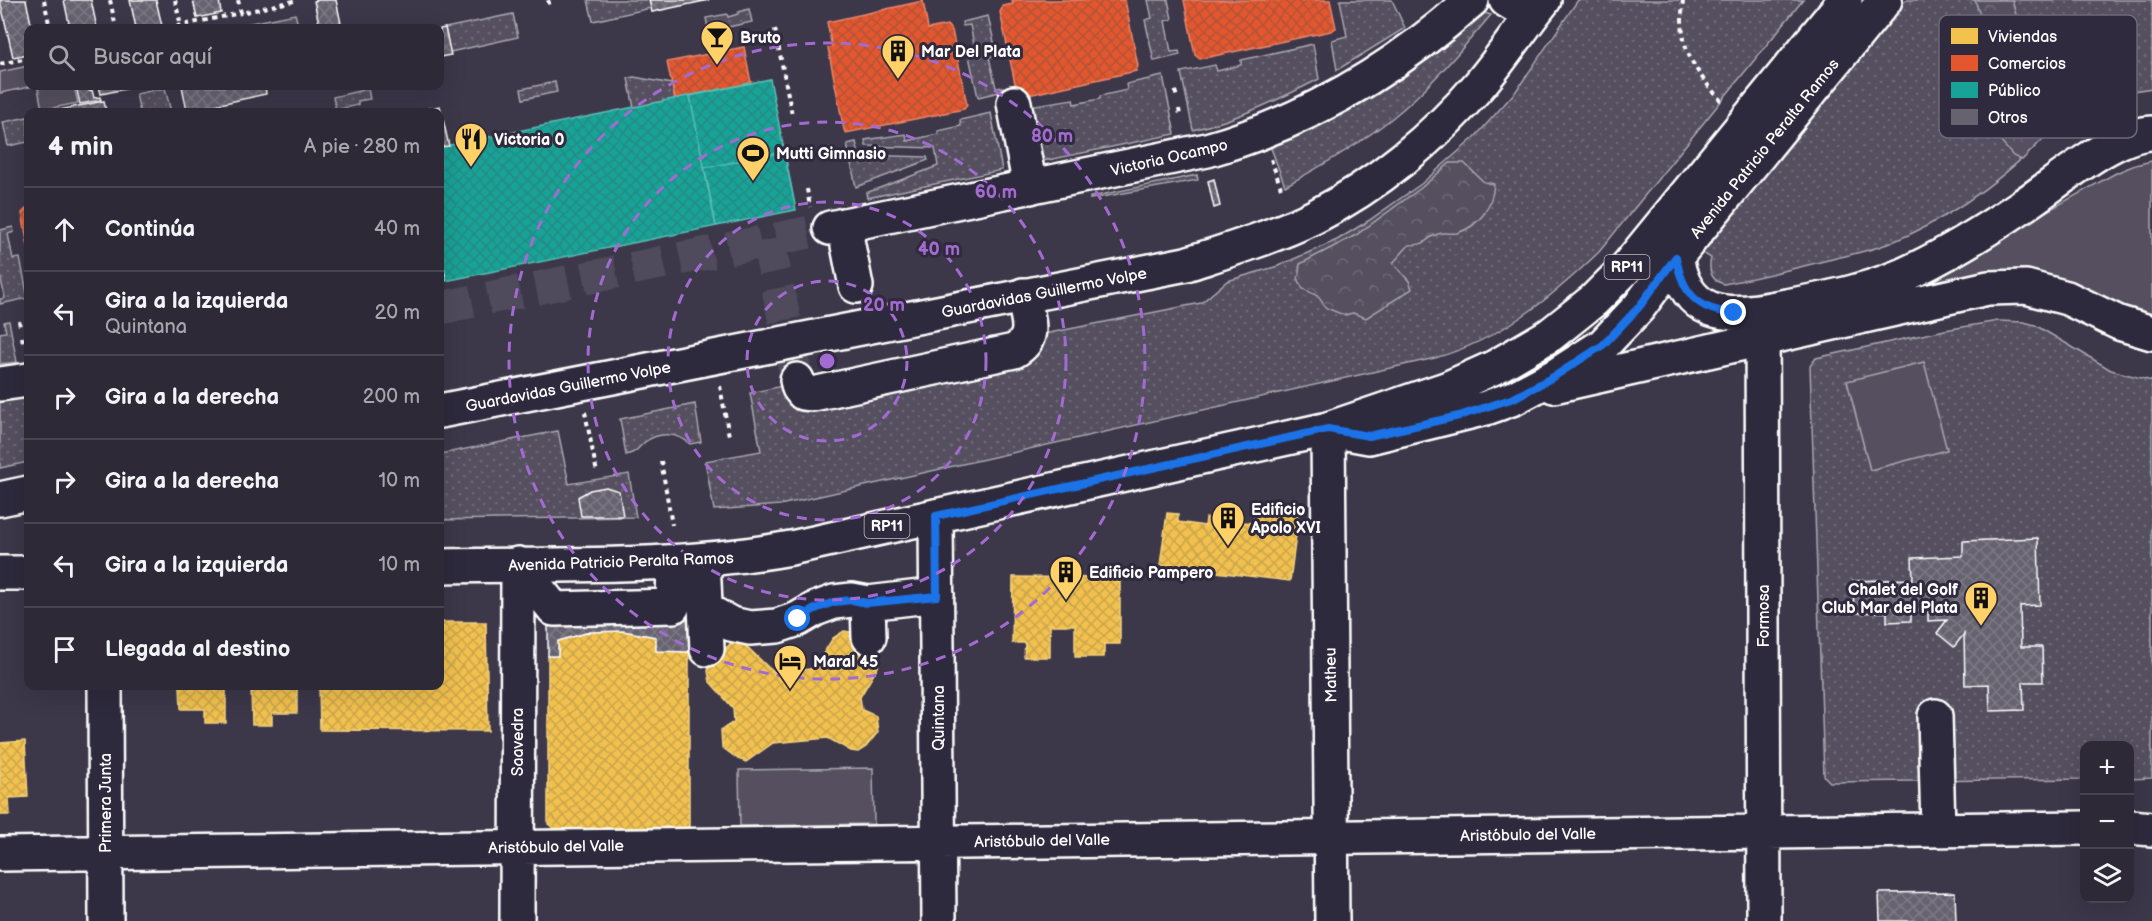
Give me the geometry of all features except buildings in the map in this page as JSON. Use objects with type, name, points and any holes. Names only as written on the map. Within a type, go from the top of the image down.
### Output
[{"type":"main road","name":"Victoria Ocampo","points":[[828,220],[1030,187],[1207,150],[1271,128],[1386,68],[1446,24],[1472,0]]},
{"type":"main road","name":"Avenida Patricio Peralta Ramos","points":[[444,566],[688,561],[746,557],[1328,429],[1446,389],[1495,367],[1550,335],[1594,300],[1627,267],[1845,0]]},
{"type":"main road","name":"Avenida Patricio Peralta Ramos","points":[[1328,429],[1369,436],[1459,416],[1495,405],[1523,393],[1555,376],[1603,345],[1639,307],[1676,257],[1886,0]]},
{"type":"main road","name":"Guardavidas Guillermo Volpe","points":[[444,410],[1185,264],[1286,229],[1344,200],[1406,156],[1458,108],[1504,54],[1530,4]]},
{"type":"main road","points":[[1014,103],[1030,187]]},
{"type":"main road","points":[[2137,137],[2152,133]]},
{"type":"main road","points":[[1523,393],[1762,325],[1902,276],[1977,236],[2097,153],[2133,138]]},
{"type":"main road","points":[[828,220],[856,286]]},
{"type":"main road","points":[[1676,257],[1687,290],[1700,304],[1762,325],[1988,288],[2025,287],[2067,298],[2119,323],[2152,333]]},
{"type":"main road","points":[[797,380],[803,393],[813,394],[1014,351],[1026,344],[1029,334],[1023,296]]},
{"type":"main road","name":"Formosa","points":[[1762,325],[1764,921]]},
{"type":"main road","points":[[0,384],[24,381]]},
{"type":"main road","name":"Matheu","points":[[1328,429],[1332,921]]},
{"type":"main road","points":[[0,499],[24,494]]},
{"type":"main road","name":"Quintana","points":[[936,516],[939,921]]},
{"type":"main road","points":[[518,564],[554,609],[673,606],[688,561]]},
{"type":"main road","points":[[688,561],[706,610],[707,649]]},
{"type":"main road","name":"Saavedra","points":[[517,921],[518,564]]},
{"type":"main road","points":[[0,573],[24,573]]},
{"type":"main road","points":[[706,610],[731,624],[750,628],[777,626],[834,602],[852,600],[867,603],[937,596]]},
{"type":"main road","points":[[867,603],[869,637]]},
{"type":"main road","name":"Primera Junta","points":[[105,690],[106,921]]},
{"type":"main road","points":[[1935,716],[1938,828]]},
{"type":"main road","points":[[2134,827],[2152,829]]},
{"type":"main road","name":"Aristóbulo del Valle","points":[[0,854],[2080,828]]},
{"type":"path","points":[[44,0],[49,24]]},
{"type":"path","points":[[110,0],[115,24]]},
{"type":"path","points":[[175,0],[181,24]]},
{"type":"path","points":[[238,0],[241,13]]},
{"type":"path","points":[[190,24],[298,0]]},
{"type":"path","points":[[548,0],[550,6]]},
{"type":"path","points":[[1683,0],[1681,33],[1685,48],[1708,86],[1727,108]]},
{"type":"path","points":[[776,29],[792,115]]},
{"type":"path","points":[[0,64],[24,59]]},
{"type":"path","points":[[1175,91],[1177,97]]},
{"type":"path","points":[[1179,109],[1180,115]]},
{"type":"path","points":[[831,147],[834,160]]},
{"type":"path","points":[[1270,159],[1281,188]]},
{"type":"path","points":[[807,189],[828,220]]},
{"type":"path","points":[[19,321],[20,327]]},
{"type":"path","points":[[22,337],[23,343]]},
{"type":"path","points":[[720,386],[729,436]]},
{"type":"path","points":[[585,412],[597,473]]},
{"type":"path","points":[[661,461],[672,525]]},
{"type":"green space","points":[[588,0],[649,0],[651,8],[593,21]]},
{"type":"green space","points":[[1148,0],[1168,0],[1172,19],[1165,21],[1171,52],[1179,51],[1180,55],[1154,61],[1145,20],[1152,18]]},
{"type":"green space","points":[[1340,0],[1392,0],[1405,28],[1337,70],[1332,40],[1347,36]]},
{"type":"green space","points":[[1578,0],[1803,0],[1599,252],[1543,301],[1503,329],[1459,350],[1435,358],[780,505],[714,510],[705,461],[761,451],[750,393],[782,386],[794,406],[1044,334],[1201,303],[1227,281],[1278,266],[1337,240],[1421,184],[1475,137],[1516,91]]},
{"type":"green space","points":[[1906,0],[2152,0],[2152,88],[2137,90],[2137,15],[1939,15],[1939,138],[2044,138],[1974,197],[1934,222],[1890,243],[1789,270],[1720,283],[1713,278],[1710,271],[1711,258],[1698,250],[1885,21]]},
{"type":"green space","points":[[1975,0],[2012,0],[2016,15],[1980,15]]},
{"type":"green space","points":[[749,9],[752,22],[723,28],[722,24],[708,28],[706,18],[727,14],[728,17]]},
{"type":"green space","points":[[1481,12],[1491,15],[1418,95],[1378,129],[1313,171],[1285,186],[1271,148],[1229,162],[1221,159]]},
{"type":"green space","points":[[295,14],[298,24],[246,24]]},
{"type":"green space","points":[[513,14],[518,37],[450,52],[445,28]]},
{"type":"green space","points":[[988,16],[997,55],[989,57],[996,88],[1003,87],[1004,91],[978,97],[969,56],[976,54],[970,25],[963,26],[962,22]]},
{"type":"green space","points":[[1313,44],[1319,79],[1258,108],[1193,130],[1181,72],[1215,65],[1217,71],[1241,65],[1241,60]]},
{"type":"green space","points":[[24,67],[24,88],[0,93],[0,72]]},
{"type":"green space","points":[[1163,76],[1175,134],[1033,163],[1022,107],[1073,99],[1074,104],[1100,99],[1100,96],[1127,90],[1126,84]]},
{"type":"green space","points":[[634,77],[672,84],[675,99],[634,108],[628,78]]},
{"type":"green space","points":[[555,82],[557,92],[523,99],[521,89]]},
{"type":"green space","points":[[38,90],[75,90],[78,103],[42,108]]},
{"type":"green space","points":[[166,90],[170,108],[139,108],[136,94]]},
{"type":"green space","points":[[368,90],[370,99],[358,101],[358,105],[336,108],[333,97]]},
{"type":"green space","points":[[991,113],[1002,170],[867,198],[866,193],[938,166],[935,148],[866,146],[865,140],[906,134],[907,141],[961,126],[960,120]]},
{"type":"green space","points":[[24,118],[24,143],[8,146],[3,122]]},
{"type":"green space","points":[[2000,138],[2044,138],[2022,160],[2013,156]]},
{"type":"green space","points":[[856,142],[859,155],[927,157],[928,160],[856,187],[847,144]]},
{"type":"green space","points":[[2152,161],[2152,315],[1921,286],[1925,279],[2116,173]]},
{"type":"green space","points":[[1450,163],[1464,163],[1484,182],[1494,184],[1491,200],[1483,214],[1472,226],[1457,233],[1440,233],[1424,243],[1409,245],[1393,263],[1409,281],[1412,289],[1366,318],[1353,313],[1344,315],[1326,308],[1318,296],[1303,289],[1298,280],[1300,264],[1356,235],[1421,188]]},
{"type":"green space","points":[[1197,175],[1198,180],[1090,199],[1090,197]]},
{"type":"green space","points":[[13,227],[14,232],[8,234],[13,259],[20,258],[24,278],[24,299],[0,304],[0,299],[5,298],[0,275],[0,230]]},
{"type":"green space","points":[[9,321],[17,362],[0,364],[0,333],[6,332],[4,322]]},
{"type":"green space","points":[[1998,321],[2024,322],[2035,325],[2111,370],[2152,381],[2152,778],[2134,779],[2134,741],[2080,741],[2080,779],[1830,782],[1824,776],[1810,366],[1816,358]]},
{"type":"green space","points":[[1924,362],[1947,450],[1870,470],[1847,381]]},
{"type":"green space","points":[[24,393],[24,463],[0,468],[0,396]]},
{"type":"green space","points":[[695,404],[701,442],[690,444],[674,436],[662,435],[651,438],[626,455],[620,419]]},
{"type":"green space","points":[[558,431],[569,484],[629,474],[636,517],[444,520],[444,453]]},
{"type":"green space","points":[[873,768],[874,824],[740,826],[739,770]]},
{"type":"tunnel","points":[[444,307],[830,228]]},
{"type":"tunnel","points":[[768,240],[797,380]]},
{"type":"place","name":"Bruto","points":[[717,66]]},
{"type":"place","name":"Mar Del Plata","points":[[898,80]]},
{"type":"place","name":"Victoria 0","points":[[471,168]]},
{"type":"place","name":"Mutti Gimnasio","points":[[753,182]]},
{"type":"place","name":"Edificio Apolo XVI","points":[[1228,547]]},
{"type":"place","name":"Edificio Pampero","points":[[1066,601]]},
{"type":"place","name":"Chalet del Golf Club Mar del Plata","points":[[1981,627]]},
{"type":"place","name":"Maral 45","points":[[790,690]]},
{"type":"route","points":[[798,619],[834,602],[852,600],[867,603],[937,596],[936,516],[1328,429],[1369,436],[1459,416],[1514,398],[1555,376],[1603,345],[1639,307],[1676,257],[1687,290],[1700,304],[1710,310],[1734,313]]}]
